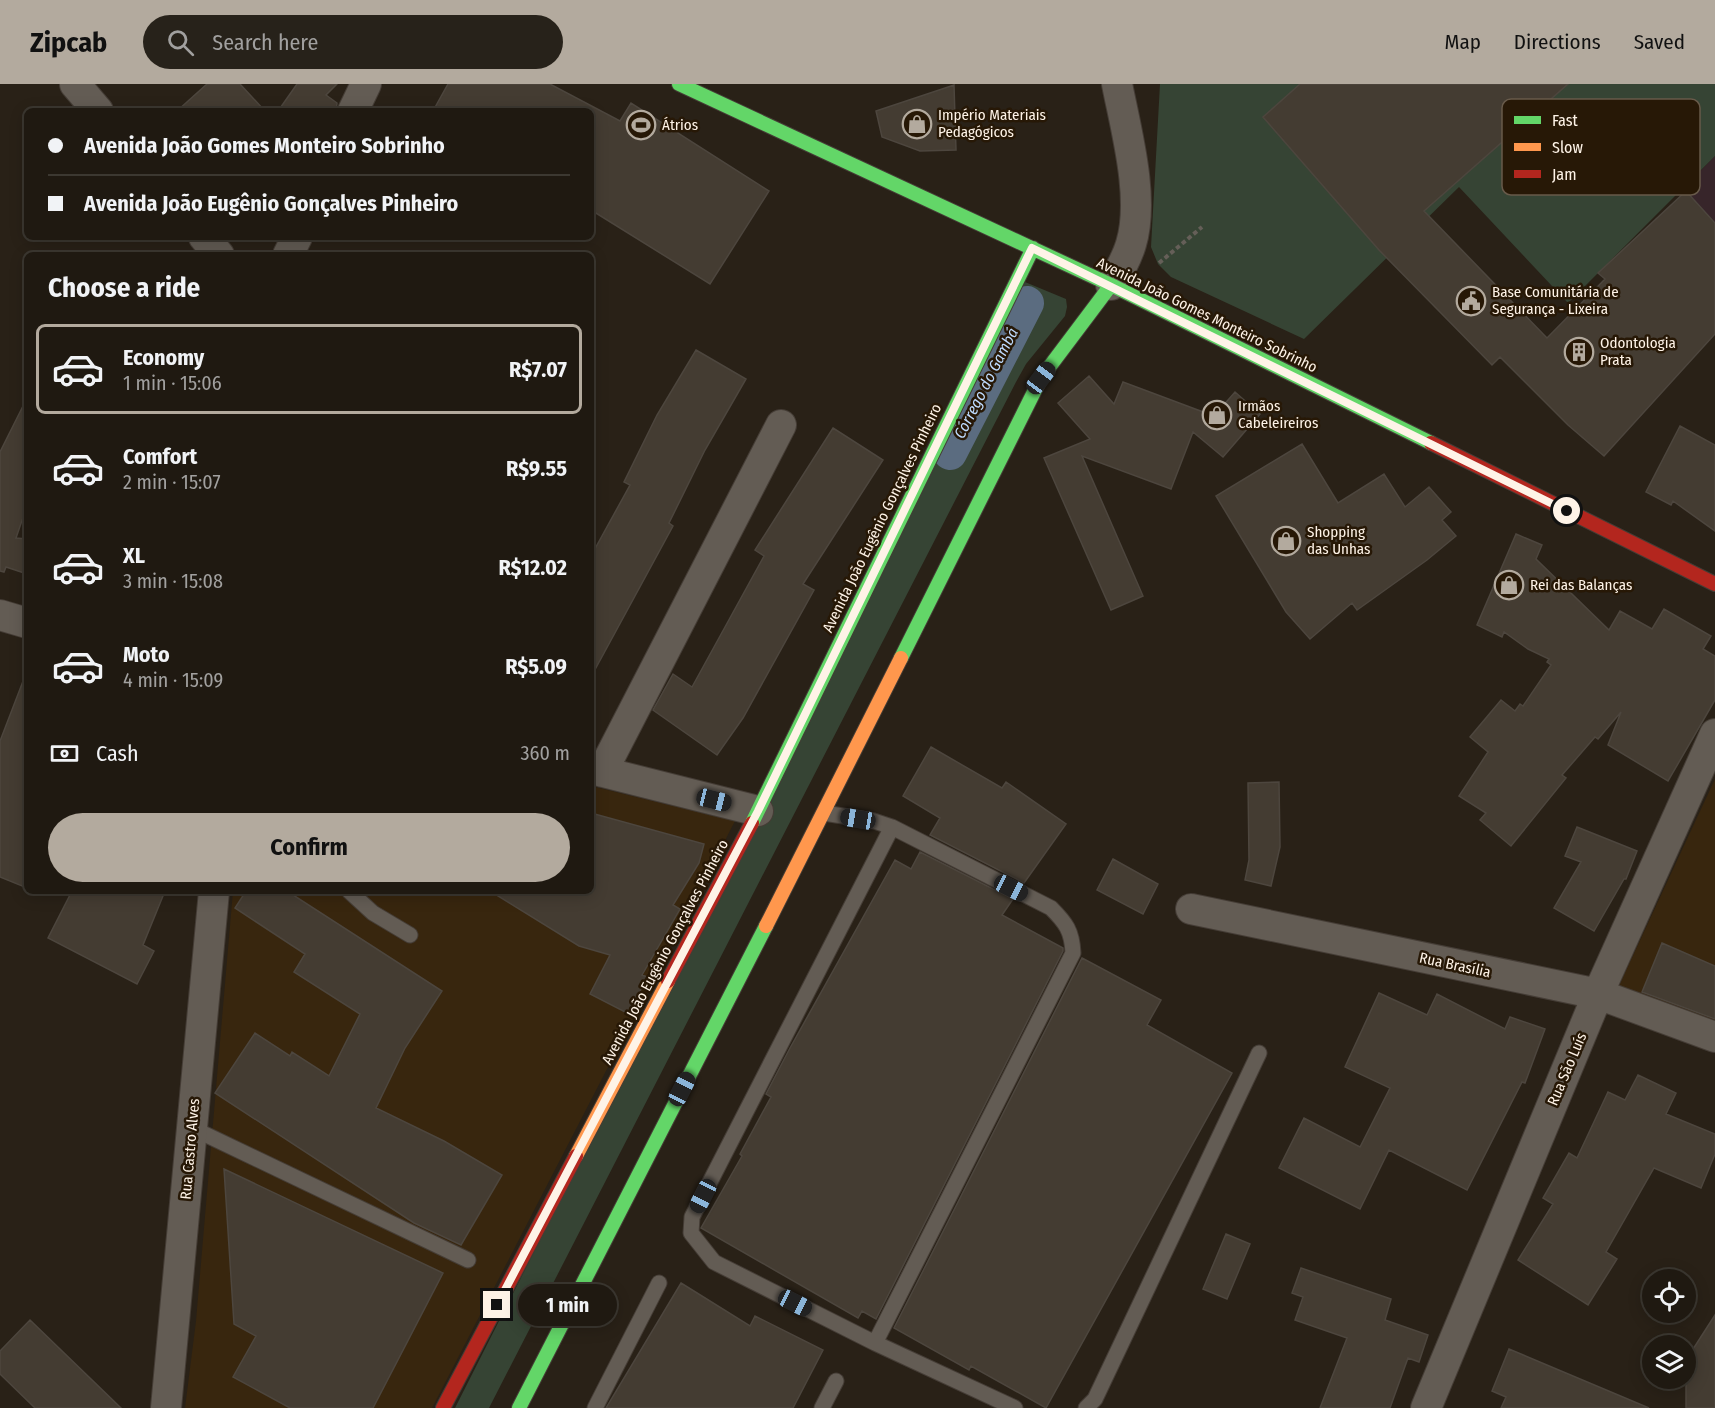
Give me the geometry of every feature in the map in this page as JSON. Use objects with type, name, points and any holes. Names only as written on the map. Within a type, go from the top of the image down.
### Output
[{"type":"street","points":[[75,84],[95,108]]},
{"type":"street","points":[[354,108],[366,84]]},
{"type":"street","name":"Avenida João Gomes Monteiro Sobrinho","points":[[679,84],[719,93],[1715,584]]},
{"type":"street","points":[[519,1408],[824,813],[1041,378],[1111,285],[1132,243],[1136,214],[1131,158],[1117,84]]},
{"type":"street","points":[[206,240],[216,252]]},
{"type":"street","name":"Avenida João Eugênio Gonçalves Pinheiro","points":[[443,1408],[758,811],[1032,248]]},
{"type":"street","points":[[758,811],[597,771],[781,425]]},
{"type":"street","points":[[0,615],[24,622]]},
{"type":"street","name":"Rua São Luís","points":[[1426,1408],[1598,994],[1715,734]]},
{"type":"street","name":"Rua Castro Alves","points":[[166,1408],[214,894]]},
{"type":"street","name":"Rua Brasília","points":[[1191,909],[1598,994],[1715,1037]]},
{"type":"lane","points":[[824,813],[874,821],[892,827],[1051,908],[1067,923],[1072,935],[1073,952],[875,1343]]},
{"type":"lane","points":[[892,827],[692,1217],[691,1233],[714,1262],[875,1343],[1015,1408]]},
{"type":"lane","points":[[352,894],[373,913],[410,935]]},
{"type":"lane","points":[[1086,1408],[1095,1399],[1258,1053]]},
{"type":"lane","points":[[192,1128],[468,1260]]},
{"type":"lane","points":[[595,1408],[659,1282]]},
{"type":"lane","points":[[822,1408],[836,1381]]},
{"type":"path","points":[[1143,302],[1158,264],[1202,227]]},
{"type":"shaded area","points":[[1715,156],[1715,223],[1685,195],[1700,195],[1700,171]]},
{"type":"shaded area","points":[[1715,779],[1715,1028],[1616,992]]},
{"type":"shaded area","points":[[594,787],[735,821],[432,1408],[185,1408],[196,1321],[233,894],[594,894]]},
{"type":"green space","points":[[1160,84],[1715,84],[1715,156],[1700,171],[1700,99],[1502,99],[1502,195],[1676,195],[1568,303],[1459,187],[1304,339],[1171,277],[1158,264],[1151,247]]},
{"type":"green space","points":[[1025,282],[1066,299],[1065,316],[1026,364],[1016,382],[489,1408],[455,1408]]},
{"type":"building","points":[[207,84],[240,84],[262,108],[180,108]]},
{"type":"building","points":[[297,84],[337,84],[326,95],[337,103],[336,108],[280,108]]},
{"type":"building","points":[[448,84],[550,84],[620,121],[631,103],[769,191],[710,284],[594,212],[594,108],[435,108]]},
{"type":"building","points":[[1300,84],[1568,84],[1551,99],[1502,99],[1502,142],[1424,211],[1547,338],[1605,279],[1598,273],[1682,195],[1690,195],[1715,223],[1715,334],[1604,456],[1568,425],[1500,357],[1492,365],[1379,250],[1263,117]]},
{"type":"building","name":"Império Materiais Pedagógicos","points":[[954,85],[956,150],[920,151],[882,137],[876,111]]},
{"type":"building","points":[[696,350],[746,379],[705,450],[669,523],[673,526],[594,671],[594,551],[630,485],[624,482],[657,415]]},
{"type":"building","points":[[1089,376],[1114,404],[1123,382],[1214,416],[1235,392],[1260,414],[1223,457],[1193,432],[1171,489],[1082,456],[1143,596],[1111,610],[1044,458],[1090,439],[1058,403]]},
{"type":"building","points":[[24,404],[24,515],[16,538],[24,539],[24,573],[6,567],[4,572],[0,571],[0,452]]},
{"type":"building","points":[[1680,426],[1715,445],[1715,531],[1673,501],[1671,505],[1646,492]]},
{"type":"building","points":[[833,428],[883,460],[803,584],[814,590],[743,718],[717,755],[653,710],[673,674],[692,687],[764,556],[755,550]]},
{"type":"building","points":[[1302,444],[1338,503],[1384,474],[1405,507],[1429,487],[1451,512],[1442,520],[1456,536],[1427,560],[1357,610],[1352,603],[1310,639],[1286,612],[1216,496]]},
{"type":"building","points":[[1516,534],[1542,545],[1536,559],[1609,630],[1620,611],[1652,629],[1664,609],[1711,636],[1703,649],[1715,656],[1715,700],[1668,781],[1608,745],[1621,712],[1598,739],[1595,737],[1562,775],[1566,778],[1511,846],[1480,820],[1486,813],[1459,796],[1488,752],[1470,737],[1501,700],[1515,711],[1520,704],[1523,706],[1551,665],[1547,662],[1549,659],[1528,649],[1504,632],[1502,637],[1477,625]]},
{"type":"building","points":[[24,679],[24,887],[0,877],[0,741]]},
{"type":"building","points":[[931,747],[1002,788],[1006,782],[1066,824],[1024,883],[930,835],[940,818],[903,796]]},
{"type":"building","points":[[1279,782],[1280,847],[1271,886],[1245,880],[1249,860],[1248,783]]},
{"type":"building","points":[[594,814],[704,844],[699,863],[673,905],[680,909],[642,975],[647,977],[629,1014],[590,994],[610,955],[579,946],[495,894],[594,894]]},
{"type":"building","points":[[1577,827],[1637,851],[1626,879],[1594,931],[1554,908],[1581,862],[1565,856]]},
{"type":"building","points":[[920,852],[1013,899],[1002,915],[1063,948],[1063,951],[876,1319],[862,1311],[858,1318],[701,1228],[742,1156],[740,1154],[771,1097],[766,1094],[790,1048],[895,860],[911,869]]},
{"type":"building","points":[[1113,859],[1158,884],[1143,914],[1097,890]]},
{"type":"building","points":[[70,894],[164,894],[143,945],[154,951],[137,984],[48,938]]},
{"type":"building","points":[[244,894],[292,894],[442,991],[405,1048],[376,1108],[444,1141],[502,1175],[461,1245],[414,1223],[215,1093],[255,1033],[290,1056],[292,1052],[329,1076],[360,1014],[294,972],[305,954],[235,908]]},
{"type":"building","points":[[1662,943],[1715,966],[1715,1019],[1642,992]]},
{"type":"building","points":[[1082,958],[1161,1000],[1147,1025],[1232,1073],[1046,1408],[971,1366],[969,1370],[894,1328]]},
{"type":"building","points":[[1379,993],[1427,1015],[1437,994],[1505,1029],[1510,1017],[1545,1029],[1525,1083],[1522,1082],[1467,1190],[1389,1150],[1360,1209],[1279,1168],[1304,1118],[1360,1147],[1390,1088],[1345,1067]]},
{"type":"building","points":[[1638,1075],[1676,1093],[1666,1114],[1715,1134],[1715,1154],[1701,1188],[1654,1168],[1606,1252],[1617,1259],[1588,1305],[1518,1260],[1553,1204],[1543,1198],[1569,1153],[1577,1158],[1608,1092],[1625,1100]]},
{"type":"building","points":[[224,1169],[443,1273],[373,1408],[290,1408],[233,1377],[256,1336],[234,1324]]},
{"type":"building","points":[[1226,1234],[1250,1244],[1227,1299],[1203,1289]]},
{"type":"building","points":[[1301,1268],[1391,1299],[1385,1320],[1428,1335],[1419,1362],[1408,1358],[1390,1408],[1320,1408],[1347,1338],[1295,1320],[1303,1297],[1292,1293]]},
{"type":"building","points":[[681,1283],[750,1326],[755,1316],[823,1350],[793,1408],[606,1408]]},
{"type":"building","points":[[1715,1315],[1715,1408],[1686,1408],[1686,1389],[1696,1389],[1696,1344]]},
{"type":"building","points":[[30,1320],[121,1408],[35,1408],[0,1374],[0,1351]]},
{"type":"building","points":[[1509,1349],[1649,1408],[1501,1408],[1506,1397],[1492,1391]]},
{"type":"waterway","name":"Córrego do Gambá","points":[[950,453],[1027,303]]},
{"type":"traffic: fast","points":[[679,84],[1111,285],[1431,443]]},
{"type":"traffic: fast","points":[[752,823],[1033,248]]},
{"type":"traffic: fast","points":[[901,658],[1041,378],[1111,285]]},
{"type":"traffic: fast","points":[[519,1408],[766,926]]},
{"type":"traffic: slow","points":[[766,926],[901,658]]},
{"type":"traffic: slow","points":[[576,1156],[668,981]]},
{"type":"traffic: jam","points":[[1431,443],[1715,584]]},
{"type":"traffic: jam","points":[[668,981],[752,823]]},
{"type":"traffic: jam","points":[[443,1408],[576,1156]]},
{"type":"place","name":"Império Materiais Pedagógicos","points":[[917,124]]},
{"type":"place","name":"Átrios","points":[[641,125]]},
{"type":"place","name":"Base Comunitária de Segurança - Lixeira","points":[[1471,301]]},
{"type":"place","name":"Odontologia Prata","points":[[1579,352]]},
{"type":"place","name":"Irmãos Cabeleireiros","points":[[1217,415]]},
{"type":"place","name":"Shopping das Unhas","points":[[1286,541]]},
{"type":"place","name":"Rei das Balanças","points":[[1509,585]]},
{"type":"route","points":[[497,1305],[758,811],[1032,248],[1567,511]]}]
